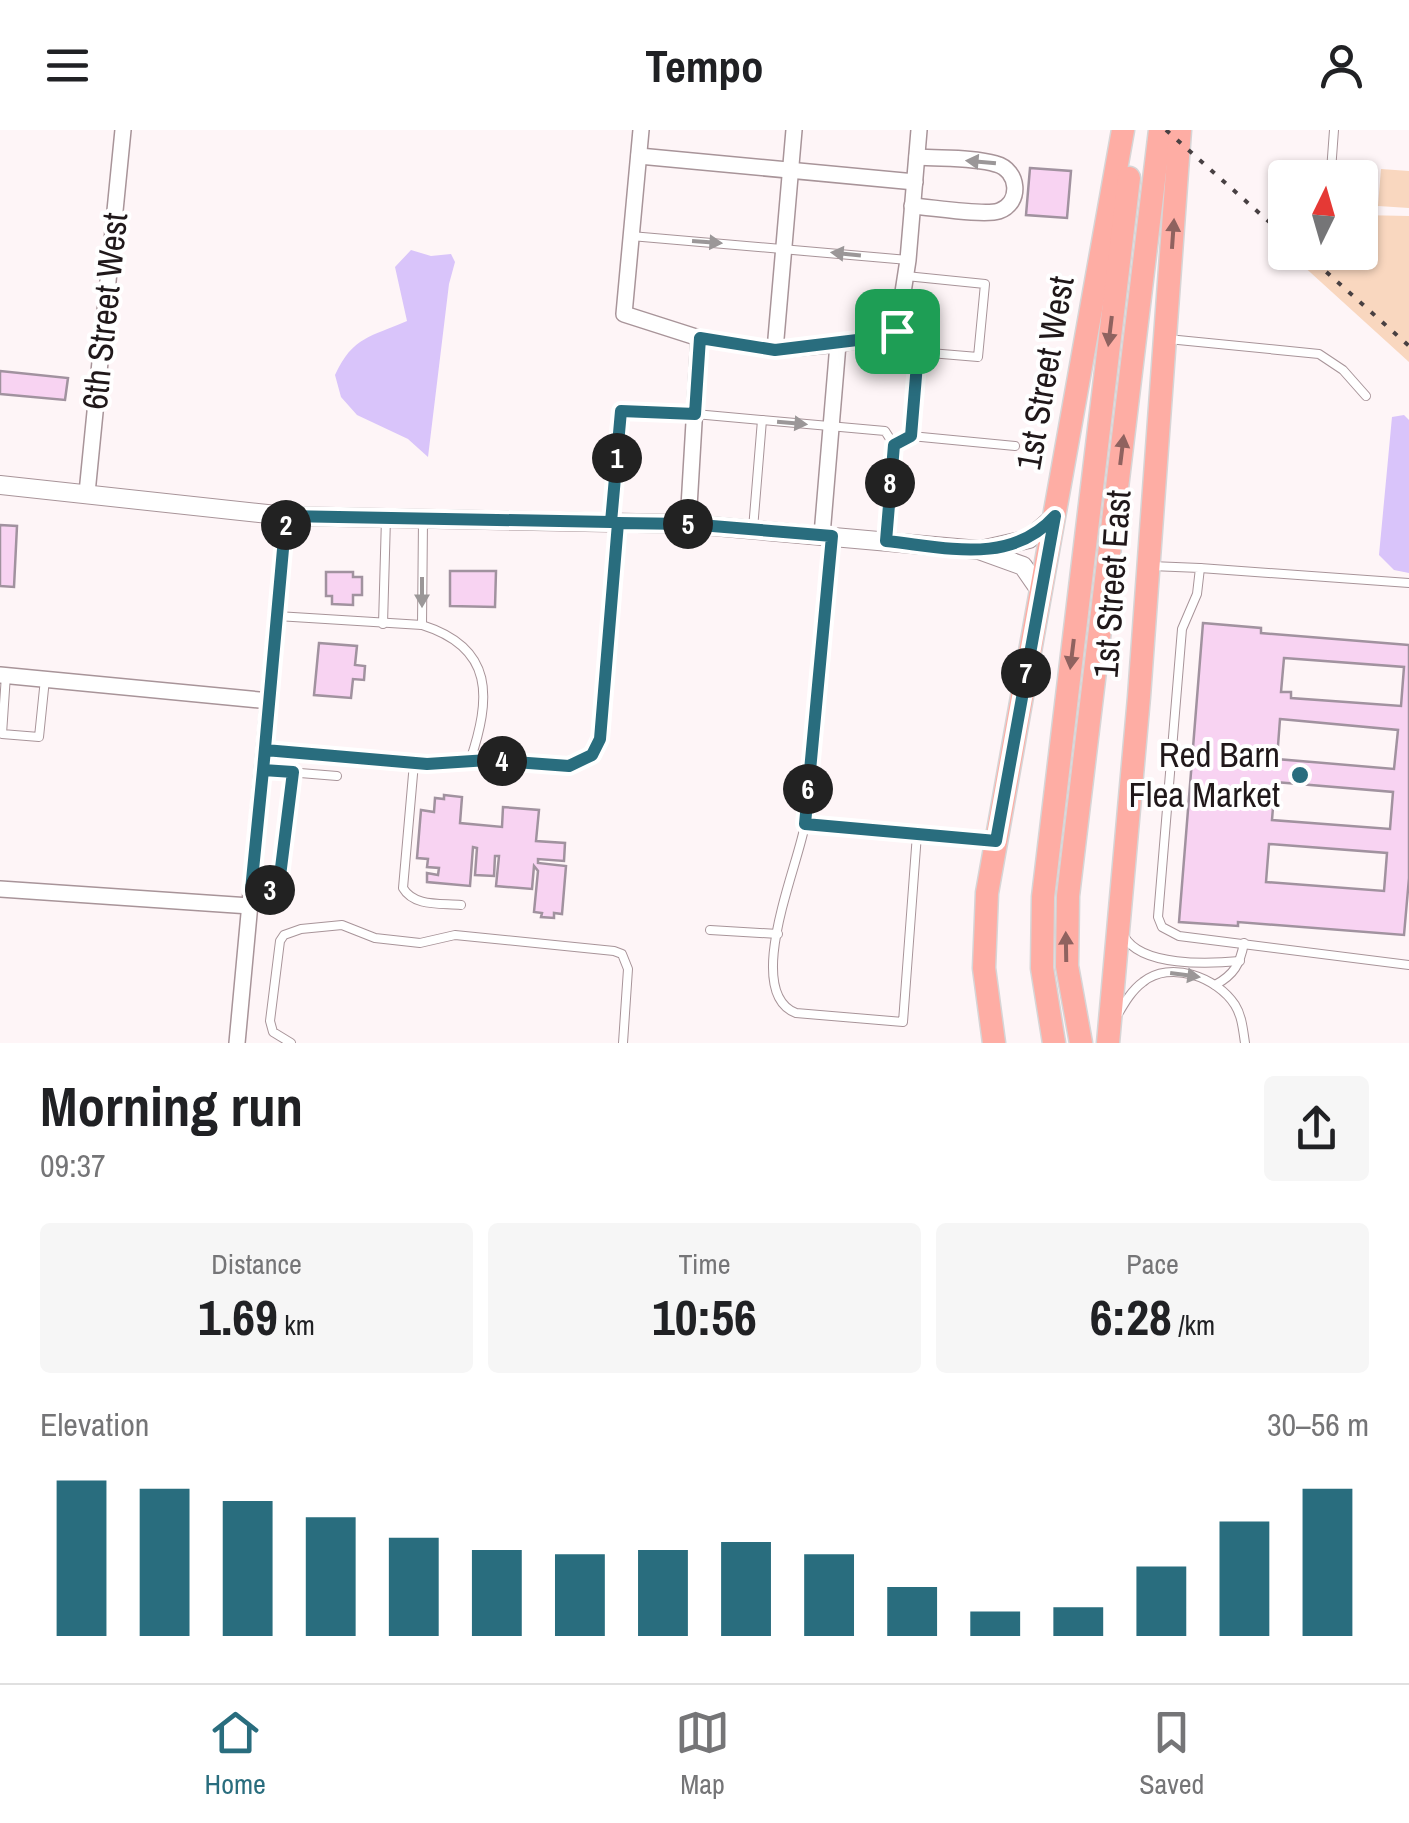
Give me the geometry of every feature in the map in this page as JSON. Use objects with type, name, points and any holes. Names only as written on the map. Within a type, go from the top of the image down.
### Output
[{"type":"main road","name":"1st Street West","points":[[994,1043],[983,943],[996,841],[1127,130]]},
{"type":"main road","name":"1st Street West","points":[[1054,1043],[1042,968],[1043,897],[1132,154],[1127,130]]},
{"type":"main road","points":[[1081,1043],[1067,966],[1068,896],[1160,130]]},
{"type":"main road","name":"1st Street East","points":[[1108,1036],[1180,130]]},
{"type":"street","name":"6th Street West","points":[[87,493],[122,130]]},
{"type":"street","points":[[641,130],[624,314],[700,338],[775,350],[890,336],[897,331],[907,268],[919,130]]},
{"type":"street","points":[[775,350],[794,130]]},
{"type":"street","points":[[639,156],[915,182]]},
{"type":"street","points":[[912,206],[993,212],[1007,206],[1015,192],[1012,175],[1000,164],[917,157]]},
{"type":"street","points":[[688,524],[700,338]]},
{"type":"street","points":[[827,536],[838,344]]},
{"type":"street","points":[[0,485],[286,516],[688,524],[979,550],[1023,566],[1041,592]]},
{"type":"street","points":[[237,1043],[286,516]]},
{"type":"street","points":[[979,550],[1023,542],[1038,534],[1055,516]]},
{"type":"street","points":[[3,675],[270,701]]},
{"type":"street","points":[[0,889],[250,898]]},
{"type":"lane","points":[[1333,160],[1334,130]]},
{"type":"lane","points":[[631,236],[784,248],[985,284],[978,357],[918,352],[897,331]]},
{"type":"lane","points":[[1165,338],[1319,354],[1343,370],[1366,396]]},
{"type":"lane","points":[[911,436],[918,352]]},
{"type":"lane","points":[[265,750],[414,763],[470,761],[569,766],[582,762],[596,750],[607,667],[621,411],[885,432],[894,445],[886,541]]},
{"type":"lane","points":[[753,529],[762,420]]},
{"type":"lane","points":[[894,445],[911,436],[1014,446]]},
{"type":"lane","points":[[383,624],[386,518]]},
{"type":"lane","points":[[422,625],[423,519]]},
{"type":"lane","points":[[827,536],[805,824],[786,887],[778,934],[774,989],[781,1005],[788,1010],[903,1022],[917,834]]},
{"type":"lane","points":[[1148,566],[1409,583]]},
{"type":"lane","points":[[1200,568],[1197,594],[1182,628],[1158,918],[1162,927],[1179,936],[1409,965]]},
{"type":"lane","points":[[278,616],[422,625],[441,631],[459,644],[475,659],[484,677],[480,732],[470,761]]},
{"type":"lane","points":[[3,675],[2,734],[39,738],[45,679]]},
{"type":"lane","points":[[414,763],[403,888],[417,901],[461,905]]},
{"type":"lane","points":[[263,770],[337,776]]},
{"type":"lane","points":[[250,898],[270,890],[280,876],[293,772]]},
{"type":"lane","points":[[805,824],[996,841]]},
{"type":"lane","points":[[291,1043],[273,1032],[270,1021],[280,941],[284,935],[302,929],[342,925],[375,938],[420,943],[454,935],[622,954],[628,968],[623,1043]]},
{"type":"lane","points":[[1118,926],[1140,954],[1240,962]]},
{"type":"lane","points":[[710,930],[778,934]]},
{"type":"lane","points":[[1215,985],[1234,972],[1244,943]]},
{"type":"lane","points":[[1108,1036],[1129,995],[1154,976],[1179,973],[1215,985],[1234,1002],[1245,1043]]},
{"type":"shaded area","points":[[1381,169],[1409,171],[1409,208],[1378,206]]},
{"type":"shaded area","points":[[1378,215],[1409,216],[1409,362],[1308,270],[1378,270]]},
{"type":"shaded area","points":[[411,250],[431,256],[451,254],[455,262],[428,457],[408,439],[357,415],[341,397],[335,375],[356,345],[407,321],[395,267]]},
{"type":"shaded area","points":[[1404,415],[1409,420],[1409,573],[1394,570],[1379,555],[1392,417]]},
{"type":"building","points":[[1030,168],[1071,171],[1067,218],[1026,215]]},
{"type":"building","points":[[0,371],[68,378],[65,400],[0,394]]},
{"type":"building","points":[[0,525],[17,526],[14,587],[0,586]]},
{"type":"building","points":[[450,571],[496,571],[495,607],[450,606]]},
{"type":"building","points":[[326,572],[353,572],[353,577],[362,577],[362,595],[353,595],[353,605],[332,604],[332,596],[326,596]]},
{"type":"building","name":"Red Barn Flea Market","points":[[1203,623],[1261,628],[1261,633],[1409,645],[1409,878],[1404,935],[1238,922],[1238,926],[1179,922]],"holes":[[[1284,658],[1404,667],[1401,706],[1291,698],[1291,692],[1281,692]],[[1280,719],[1398,730],[1394,769],[1277,759]],[[1275,782],[1393,792],[1390,829],[1272,820]],[[1269,844],[1387,853],[1384,891],[1266,882]]]},
{"type":"building","points":[[319,643],[357,646],[355,665],[365,666],[364,680],[353,679],[351,698],[314,695]]},
{"type":"building","points":[[444,795],[462,797],[460,823],[502,827],[503,807],[539,810],[536,841],[565,843],[564,861],[538,859],[538,863],[566,866],[562,914],[554,913],[554,918],[534,912],[538,871],[534,866],[532,889],[496,886],[499,856],[495,856],[494,876],[475,875],[477,848],[473,847],[470,886],[427,882],[427,873],[438,875],[439,868],[427,867],[428,859],[417,858],[421,810],[434,812],[435,798],[444,799]]},
{"type":"railway","points":[[1166,130],[1268,221]]},
{"type":"railway","points":[[1324,270],[1409,346]]},
{"type":"place","name":"Red Barn Flea Market","points":[[1300,775]]},
{"type":"route","points":[[897,331],[890,336],[775,350],[700,338],[695,414],[621,411],[611,522],[286,516],[263,770],[293,772],[278,882],[270,890],[251,890],[263,770],[265,750],[427,764],[488,760],[569,766],[592,755],[600,739],[618,523],[688,524],[832,536],[805,824],[996,841],[1055,516],[1038,534],[1023,542],[979,550],[886,541],[894,445],[911,436],[918,352],[897,331]]}]
